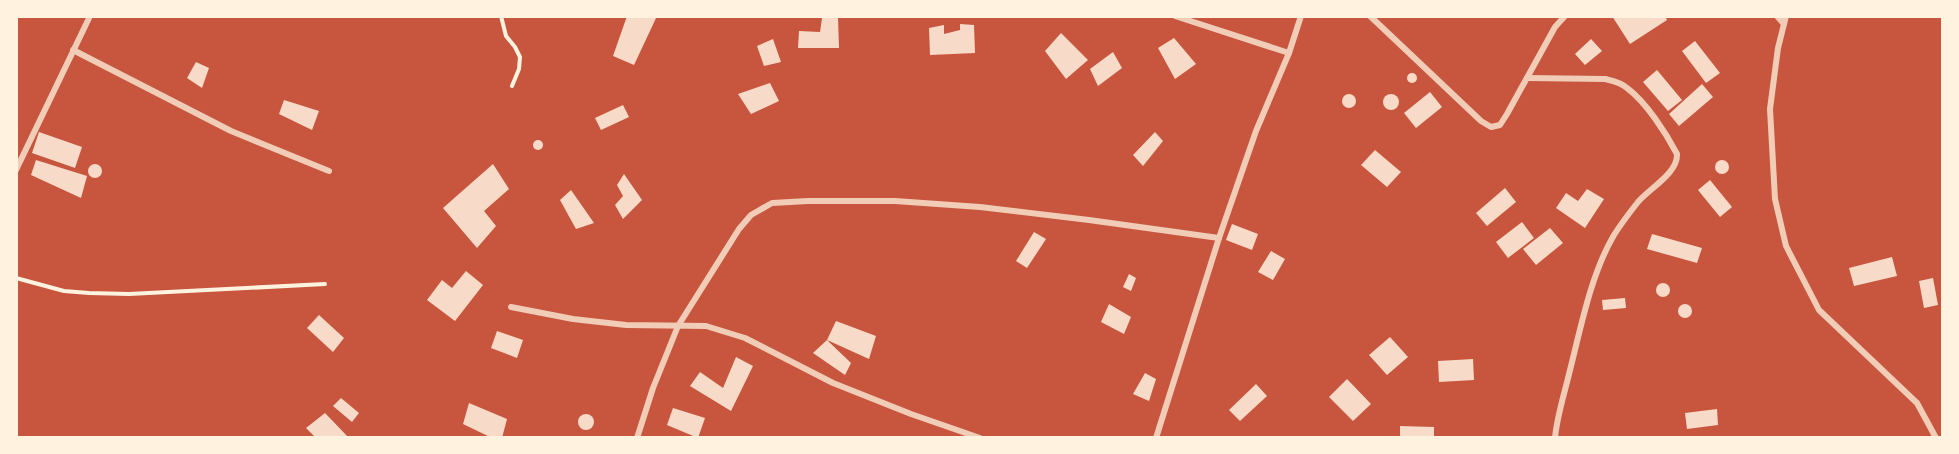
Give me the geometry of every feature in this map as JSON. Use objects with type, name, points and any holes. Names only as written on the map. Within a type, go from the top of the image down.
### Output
[{"type":"street","points":[[16,170],[90,16]]},
{"type":"street","points":[[1175,16],[1289,53]]},
{"type":"street","points":[[1156,438],[1219,238],[1257,131],[1289,53],[1300,16]]},
{"type":"street","points":[[1370,16],[1481,121],[1491,127],[1500,125],[1555,27],[1565,16]]},
{"type":"street","points":[[1777,16],[1785,20],[1778,48],[1770,109],[1775,199],[1786,246],[1820,310],[1917,403],[1936,438]]},
{"type":"street","points":[[73,50],[231,131],[329,171]]},
{"type":"street","points":[[1527,78],[1605,80],[1617,82],[1628,88],[1677,154],[1678,161],[1671,171],[1638,202],[1614,236],[1598,270],[1556,425],[1556,438]]},
{"type":"street","points":[[637,438],[652,388],[678,326],[751,214],[772,203],[895,201],[980,207],[1219,238]]},
{"type":"street","points":[[511,307],[573,319],[706,326],[745,338],[833,383],[980,438]]},
{"type":"path","points":[[501,16],[506,36],[520,57],[519,69],[512,86]]},
{"type":"path","points":[[16,278],[64,291],[129,294],[325,284]]},
{"type":"building","points":[[627,16],[657,16],[634,65],[613,56]]},
{"type":"building","points":[[1612,16],[1665,16],[1667,20],[1630,44]]},
{"type":"building","points":[[838,17],[839,48],[798,48],[799,31],[820,32],[822,18]]},
{"type":"building","points":[[960,24],[974,25],[975,53],[930,55],[929,28],[944,25],[944,34],[960,30]]},
{"type":"building","points":[[1061,33],[1088,60],[1066,79],[1045,51]]},
{"type":"building","points":[[1174,38],[1196,64],[1175,79],[1158,48]]},
{"type":"building","points":[[773,39],[781,62],[764,66],[757,46]]},
{"type":"building","points":[[1591,39],[1602,51],[1585,65],[1575,54]]},
{"type":"building","points":[[1695,41],[1720,73],[1706,83],[1682,51]]},
{"type":"building","points":[[1113,52],[1122,68],[1098,86],[1090,69]]},
{"type":"building","points":[[196,62],[209,68],[202,88],[187,78]]},
{"type":"building","points":[[1657,70],[1682,100],[1668,111],[1643,82]]},
{"type":"building","points":[[1412,73],[1416,74],[1416,82],[1412,83],[1408,82],[1407,78],[1408,74]]},
{"type":"building","points":[[770,83],[779,101],[751,114],[738,94]]},
{"type":"building","points":[[1702,84],[1713,97],[1679,126],[1669,114]]},
{"type":"building","points":[[1430,92],[1442,107],[1416,128],[1404,113]]},
{"type":"building","points":[[1346,94],[1352,94],[1356,101],[1352,108],[1346,108],[1342,104],[1342,98]]},
{"type":"building","points":[[1388,94],[1394,94],[1399,102],[1397,108],[1388,110],[1383,105],[1383,99]]},
{"type":"building","points":[[284,100],[319,111],[312,130],[279,114]]},
{"type":"building","points":[[623,105],[629,117],[601,130],[595,118]]},
{"type":"building","points":[[39,132],[82,147],[75,168],[32,153]]},
{"type":"building","points":[[1155,132],[1163,141],[1143,166],[1133,155]]},
{"type":"building","points":[[538,140],[543,145],[538,150],[533,145]]},
{"type":"building","points":[[1375,150],[1401,172],[1387,187],[1361,165]]},
{"type":"building","points":[[36,160],[87,176],[81,198],[31,175]]},
{"type":"building","points":[[1719,160],[1725,160],[1729,167],[1725,174],[1719,174],[1715,170],[1715,164]]},
{"type":"building","points":[[92,164],[98,164],[102,171],[98,178],[92,178],[88,174],[88,168]]},
{"type":"building","points":[[493,164],[509,189],[484,211],[496,226],[477,248],[443,208]]},
{"type":"building","points":[[624,174],[642,200],[623,219],[615,205],[623,196],[617,185]]},
{"type":"building","points":[[1710,180],[1732,207],[1720,217],[1698,190]]},
{"type":"building","points":[[1505,188],[1516,202],[1487,226],[1476,213]]},
{"type":"building","points":[[1587,189],[1604,199],[1585,228],[1556,208],[1566,193],[1578,201]]},
{"type":"building","points":[[571,190],[594,223],[576,229],[560,200]]},
{"type":"building","points":[[1522,222],[1534,238],[1508,258],[1496,242]]},
{"type":"building","points":[[1232,224],[1258,234],[1252,250],[1226,240]]},
{"type":"building","points":[[1550,228],[1563,243],[1536,265],[1523,249]]},
{"type":"building","points":[[1034,232],[1046,239],[1027,268],[1016,261]]},
{"type":"building","points":[[1652,234],[1702,248],[1697,263],[1647,249]]},
{"type":"building","points":[[1271,251],[1285,259],[1273,280],[1258,272]]},
{"type":"building","points":[[1892,257],[1897,276],[1854,286],[1849,268]]},
{"type":"building","points":[[466,271],[483,285],[455,321],[427,300],[442,280],[452,288]]},
{"type":"building","points":[[1129,274],[1136,278],[1131,291],[1123,287]]},
{"type":"building","points":[[1933,278],[1938,305],[1924,308],[1919,281]]},
{"type":"building","points":[[1663,283],[1668,285],[1670,290],[1668,295],[1663,297],[1658,295],[1656,290],[1658,285]]},
{"type":"building","points":[[1625,298],[1626,308],[1603,310],[1602,300]]},
{"type":"building","points":[[1109,304],[1131,317],[1124,334],[1101,322]]},
{"type":"building","points":[[1685,304],[1690,306],[1692,311],[1690,316],[1685,318],[1680,316],[1678,311],[1680,306]]},
{"type":"building","points":[[319,315],[344,338],[333,352],[307,328]]},
{"type":"building","points":[[836,321],[876,336],[869,359],[827,340]]},
{"type":"building","points":[[497,331],[523,340],[517,358],[491,348]]},
{"type":"building","points":[[1390,337],[1408,357],[1387,375],[1369,355]]},
{"type":"building","points":[[827,340],[851,363],[845,375],[813,353]]},
{"type":"building","points":[[736,357],[753,366],[731,411],[690,386],[700,372],[723,388]]},
{"type":"building","points":[[1473,359],[1474,380],[1439,382],[1438,361]]},
{"type":"building","points":[[1145,373],[1156,379],[1149,401],[1133,394]]},
{"type":"building","points":[[1347,379],[1371,404],[1353,421],[1329,397]]},
{"type":"building","points":[[1256,384],[1267,396],[1240,421],[1229,410]]},
{"type":"building","points":[[341,398],[359,413],[352,422],[333,406]]},
{"type":"building","points":[[469,403],[507,419],[502,438],[492,438],[463,424]]},
{"type":"building","points":[[673,408],[705,418],[698,438],[667,425]]},
{"type":"building","points":[[1717,409],[1718,425],[1687,429],[1685,413]]},
{"type":"building","points":[[325,413],[349,438],[316,438],[306,428]]},
{"type":"building","points":[[586,414],[594,422],[586,430],[578,422]]},
{"type":"building","points":[[1400,426],[1434,427],[1434,438],[1400,438]]}]
